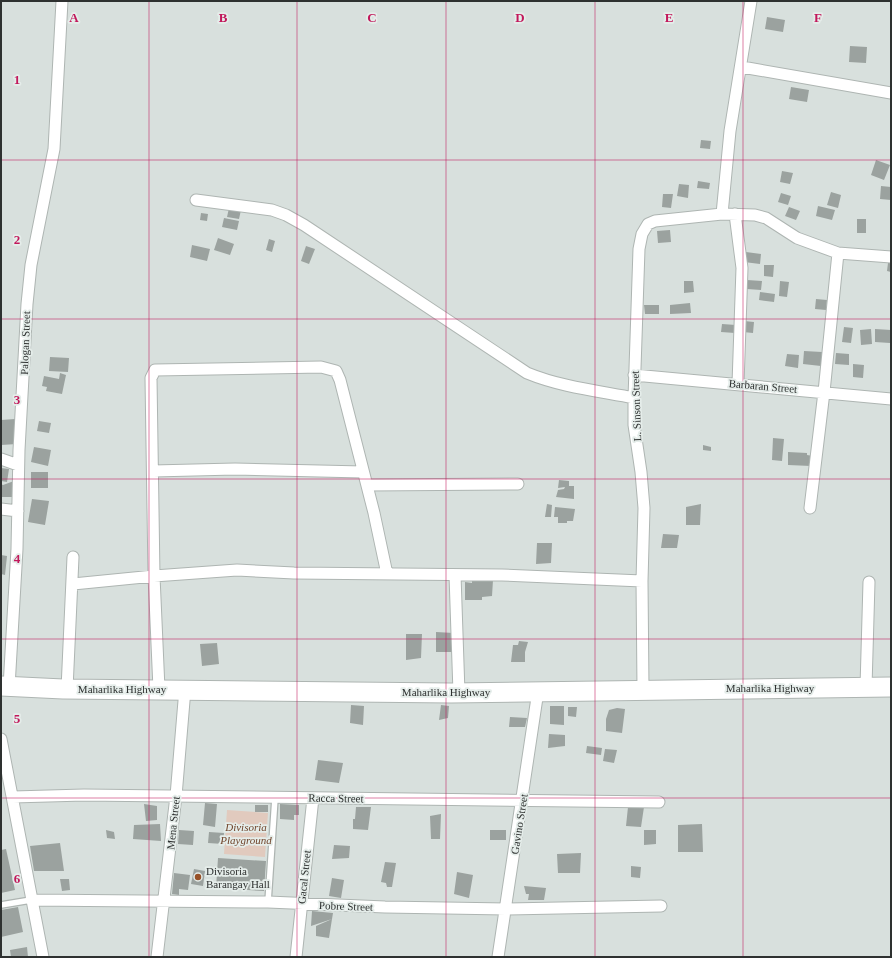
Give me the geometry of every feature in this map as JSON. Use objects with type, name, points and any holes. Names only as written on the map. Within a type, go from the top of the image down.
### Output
[{"type":"highway","name":"Maharlika Highway","points":[[5,687],[458,693],[643,689],[891,687]]},
{"type":"street","name":"Palogan Street","points":[[5,687],[18,511],[18,465],[31,265],[54,149],[62,1]]},
{"type":"street","points":[[722,214],[730,131],[742,67],[751,1]]},
{"type":"street","points":[[742,67],[891,93]]},
{"type":"street","points":[[196,200],[257,207],[282,213],[304,225],[527,373],[542,380],[566,386],[634,398]]},
{"type":"street","points":[[735,214],[742,268],[738,384]]},
{"type":"street","name":"L. Sinson Street","points":[[643,689],[642,581],[644,508],[642,472],[635,431],[634,398],[639,249],[642,234],[648,224],[655,221],[735,214],[766,218],[797,238],[838,253],[891,257]]},
{"type":"street","points":[[810,508],[824,392],[838,253]]},
{"type":"street","points":[[160,689],[154,576],[151,378],[155,370],[322,367],[336,372],[340,380],[363,472],[386,574]]},
{"type":"street","name":"Barbaran Street","points":[[634,375],[891,399]]},
{"type":"street","points":[[1,459],[18,465]]},
{"type":"street","points":[[153,471],[235,469],[363,472]]},
{"type":"street","points":[[366,485],[518,484]]},
{"type":"street","points":[[1,509],[18,511]]},
{"type":"street","points":[[67,689],[73,584],[73,557]]},
{"type":"street","points":[[73,584],[237,570],[642,581]]},
{"type":"street","points":[[455,575],[458,693]]},
{"type":"street","points":[[866,687],[869,582]]},
{"type":"street","name":"Mena Street","points":[[157,957],[176,796],[185,690]]},
{"type":"street","name":"Gavino Street","points":[[498,957],[523,800],[538,691]]},
{"type":"street","points":[[1,739],[42,957]]},
{"type":"street","name":"Racca Street","points":[[13,797],[176,796],[659,802]]},
{"type":"street","name":"Gacal Street","points":[[296,957],[313,798]]},
{"type":"street","name":"Pobre Street","points":[[31,900],[268,902],[506,909],[661,906]]},
{"type":"lane","points":[[268,902],[274,798]]},
{"type":"lane","points":[[1,905],[31,900]]},
{"type":"green space","name":"Divisoria Playground","points":[[227,810],[268,813],[265,857],[224,854]]},
{"type":"building","points":[[767,17],[785,20],[783,32],[765,29]]},
{"type":"building","points":[[850,46],[867,47],[866,63],[849,62]]},
{"type":"building","points":[[791,87],[809,90],[807,102],[789,99]]},
{"type":"building","points":[[701,140],[711,141],[710,149],[700,148]]},
{"type":"building","points":[[876,160],[890,165],[884,180],[871,175]]},
{"type":"building","points":[[782,171],[793,173],[790,184],[780,182]]},
{"type":"building","points":[[698,181],[710,183],[709,189],[697,188]]},
{"type":"building","points":[[679,184],[689,185],[688,198],[677,196]]},
{"type":"building","points":[[881,186],[891,187],[891,200],[880,199]]},
{"type":"building","points":[[831,192],[841,195],[838,208],[827,205]]},
{"type":"building","points":[[781,193],[791,196],[788,205],[778,202]]},
{"type":"building","points":[[663,194],[673,194],[671,208],[662,207]]},
{"type":"building","points":[[818,206],[835,210],[832,220],[816,216]]},
{"type":"building","points":[[789,207],[800,211],[796,220],[785,216]]},
{"type":"building","points":[[229,208],[241,210],[239,219],[227,217]]},
{"type":"building","points":[[201,213],[208,214],[207,221],[200,220]]},
{"type":"building","points":[[224,218],[239,221],[237,230],[222,227]]},
{"type":"building","points":[[857,219],[866,219],[866,233],[857,233]]},
{"type":"building","points":[[670,230],[671,242],[658,243],[657,231]]},
{"type":"building","points":[[218,238],[234,244],[230,255],[214,250]]},
{"type":"building","points":[[269,239],[275,241],[272,252],[266,250]]},
{"type":"building","points":[[192,245],[210,249],[207,261],[190,257]]},
{"type":"building","points":[[306,246],[315,249],[309,264],[301,261]]},
{"type":"building","points":[[746,252],[761,254],[760,264],[744,262]]},
{"type":"building","points":[[888,263],[891,263],[891,272],[887,271]]},
{"type":"building","points":[[764,265],[774,265],[773,277],[764,276]]},
{"type":"building","points":[[747,280],[762,281],[761,290],[747,289]]},
{"type":"building","points":[[684,281],[693,281],[694,292],[684,293]]},
{"type":"building","points":[[780,281],[789,282],[787,297],[779,296]]},
{"type":"building","points":[[760,292],[775,294],[774,302],[759,300]]},
{"type":"building","points":[[816,299],[827,300],[826,310],[815,309]]},
{"type":"building","points":[[690,303],[691,313],[670,314],[670,305]]},
{"type":"building","points":[[644,305],[659,305],[659,314],[645,314]]},
{"type":"building","points":[[744,321],[754,322],[753,333],[743,332]]},
{"type":"building","points":[[722,324],[736,325],[735,333],[721,332]]},
{"type":"building","points":[[844,327],[853,328],[851,343],[842,342]]},
{"type":"building","points":[[871,329],[872,344],[861,345],[860,330]]},
{"type":"building","points":[[875,329],[891,330],[890,343],[875,342]]},
{"type":"building","points":[[804,351],[822,352],[821,366],[803,364]]},
{"type":"building","points":[[836,353],[849,354],[849,365],[835,364]]},
{"type":"building","points":[[787,354],[799,355],[798,368],[785,366]]},
{"type":"building","points":[[50,357],[69,358],[68,372],[49,371]]},
{"type":"building","points":[[853,364],[864,365],[863,378],[853,377]]},
{"type":"building","points":[[60,373],[66,375],[62,394],[46,391],[47,387],[42,386],[44,376],[59,379]]},
{"type":"building","points":[[15,419],[17,444],[1,445],[1,420]]},
{"type":"building","points":[[39,421],[51,423],[49,433],[37,431]]},
{"type":"building","points":[[773,438],[784,439],[782,461],[772,460]]},
{"type":"building","points":[[703,445],[711,447],[711,451],[703,450]]},
{"type":"building","points":[[34,447],[51,450],[48,466],[31,462]]},
{"type":"building","points":[[788,452],[807,453],[807,455],[813,456],[811,466],[788,465]]},
{"type":"building","points":[[1,468],[9,469],[7,482],[1,481]]},
{"type":"building","points":[[31,472],[48,472],[48,488],[31,488]]},
{"type":"building","points":[[559,480],[569,481],[569,486],[574,486],[574,499],[556,497],[558,490],[564,489],[565,487],[558,488]]},
{"type":"building","points":[[14,481],[13,497],[1,497],[1,484],[3,485]]},
{"type":"building","points":[[32,499],[49,501],[45,525],[28,522]]},
{"type":"building","points":[[547,504],[552,505],[551,517],[545,517]]},
{"type":"building","points":[[701,504],[700,525],[686,525],[686,507]]},
{"type":"building","points":[[555,507],[575,509],[573,521],[558,523],[558,517],[554,517]]},
{"type":"building","points":[[663,534],[679,535],[677,548],[661,548]]},
{"type":"building","points":[[537,543],[552,543],[551,563],[536,564]]},
{"type":"building","points":[[1,555],[7,556],[5,575],[1,574]]},
{"type":"building","points":[[472,579],[493,580],[492,596],[482,597],[482,600],[465,600],[465,582],[472,583]]},
{"type":"building","points":[[436,632],[454,633],[453,652],[436,652]]},
{"type":"building","points":[[406,634],[422,634],[421,658],[406,660]]},
{"type":"building","points":[[519,641],[528,642],[525,652],[525,662],[511,662],[513,645],[518,645]]},
{"type":"building","points":[[217,643],[219,664],[202,666],[200,644]]},
{"type":"building","points":[[351,705],[364,706],[363,725],[350,723]]},
{"type":"building","points":[[441,705],[449,706],[448,718],[439,720]]},
{"type":"building","points":[[550,706],[564,706],[564,725],[550,724]]},
{"type":"building","points":[[568,707],[577,707],[576,717],[568,716]]},
{"type":"building","points":[[617,708],[625,709],[622,733],[606,731],[606,719],[609,710]]},
{"type":"building","points":[[510,717],[527,718],[525,727],[509,727]]},
{"type":"building","points":[[549,734],[565,735],[565,746],[548,748]]},
{"type":"building","points":[[587,746],[602,748],[601,755],[586,753]]},
{"type":"building","points":[[605,749],[617,750],[614,763],[603,761]]},
{"type":"building","points":[[318,760],[343,763],[339,783],[315,780]]},
{"type":"building","points":[[205,803],[217,804],[215,827],[203,825]]},
{"type":"building","points":[[144,804],[157,806],[157,820],[146,821]]},
{"type":"building","points":[[280,804],[299,805],[299,815],[294,815],[294,820],[280,819]]},
{"type":"building","points":[[255,805],[268,805],[268,812],[255,812]]},
{"type":"building","points":[[356,807],[371,807],[368,830],[353,829],[353,819],[355,819]]},
{"type":"building","points":[[628,807],[644,807],[641,827],[626,826]]},
{"type":"building","points":[[441,814],[440,839],[431,839],[430,816]]},
{"type":"building","points":[[160,824],[161,841],[133,839],[134,825]]},
{"type":"building","points":[[702,824],[703,852],[678,852],[678,825]]},
{"type":"building","points":[[106,830],[114,832],[115,839],[107,838]]},
{"type":"building","points":[[179,830],[194,831],[193,845],[178,844]]},
{"type":"building","points":[[490,830],[506,830],[506,840],[490,840]]},
{"type":"building","points":[[644,830],[656,830],[656,844],[644,845]]},
{"type":"building","points":[[209,832],[224,833],[223,844],[208,843]]},
{"type":"building","points":[[60,843],[64,871],[34,871],[30,846]]},
{"type":"building","points":[[334,845],[350,846],[349,858],[332,859]]},
{"type":"building","points":[[6,849],[15,890],[1,893],[1,850]]},
{"type":"building","points":[[581,853],[580,873],[558,873],[557,854]]},
{"type":"building","points":[[218,858],[266,861],[264,891],[216,888]]},
{"type":"building","points":[[385,862],[396,863],[392,887],[387,887],[386,883],[381,882]]},
{"type":"building","points":[[631,866],[641,867],[640,878],[631,877]]},
{"type":"building","name":"Divisoria Barangay Hall","points":[[194,869],[205,871],[203,886],[191,884]]},
{"type":"building","points":[[457,872],[473,875],[469,898],[454,894]]},
{"type":"building","points":[[174,873],[190,875],[188,890],[179,889],[179,895],[172,894]]},
{"type":"building","points":[[332,878],[344,880],[341,898],[329,896]]},
{"type":"building","points":[[60,879],[69,879],[70,890],[62,891]]},
{"type":"building","points":[[524,886],[546,888],[544,900],[528,900],[529,894],[526,894]]},
{"type":"building","points":[[18,907],[23,932],[1,937],[1,910]]},
{"type":"building","points":[[312,911],[333,913],[332,919],[311,926]]},
{"type":"building","points":[[332,919],[329,938],[316,936],[316,926]]},
{"type":"building","points":[[27,947],[28,957],[11,957],[10,950]]},
{"type":"place","name":"Divisoria Barangay Hall","points":[[198,877]]}]
